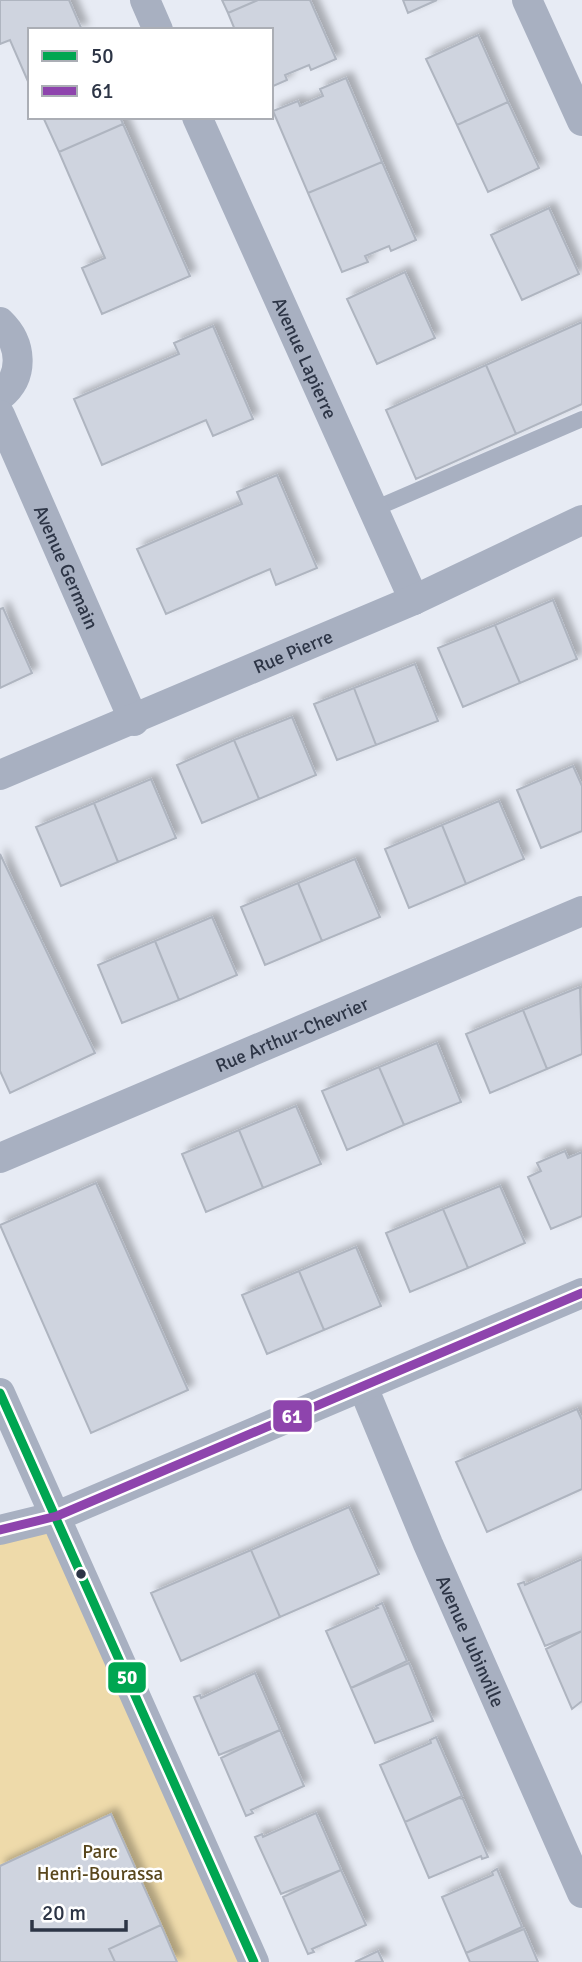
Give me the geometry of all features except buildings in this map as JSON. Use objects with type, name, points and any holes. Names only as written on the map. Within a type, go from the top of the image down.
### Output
[{"type":"street","points":[[145,0],[157,28]]},
{"type":"street","points":[[527,0],[582,121]]},
{"type":"street","name":"Avenue Lapierre","points":[[198,119],[414,600]]},
{"type":"street","points":[[0,322],[9,331],[16,346],[18,361],[15,377],[0,396]]},
{"type":"street","name":"Avenue Germain","points":[[0,415],[134,721]]},
{"type":"street","name":"Rue Pierre","points":[[0,775],[134,721],[414,600],[582,520]]},
{"type":"street","name":"Rue Arthur-Chevrier","points":[[0,1158],[582,911]]},
{"type":"street","points":[[0,1530],[57,1516],[582,1293]]},
{"type":"street","name":"Avenue Jubinville","points":[[363,1387],[428,1544],[582,1893]]},
{"type":"street","points":[[0,1392],[254,1962]]},
{"type":"lane","points":[[374,509],[582,419]]},
{"type":"green space","name":"Parc Henri-Bourassa","points":[[57,1516],[254,1962],[0,1962],[0,1541]]},
{"type":"transit line","name":"61","points":[[0,1530],[57,1516],[582,1293]]},
{"type":"transit line","name":"50","points":[[0,1393],[254,1962]]}]
